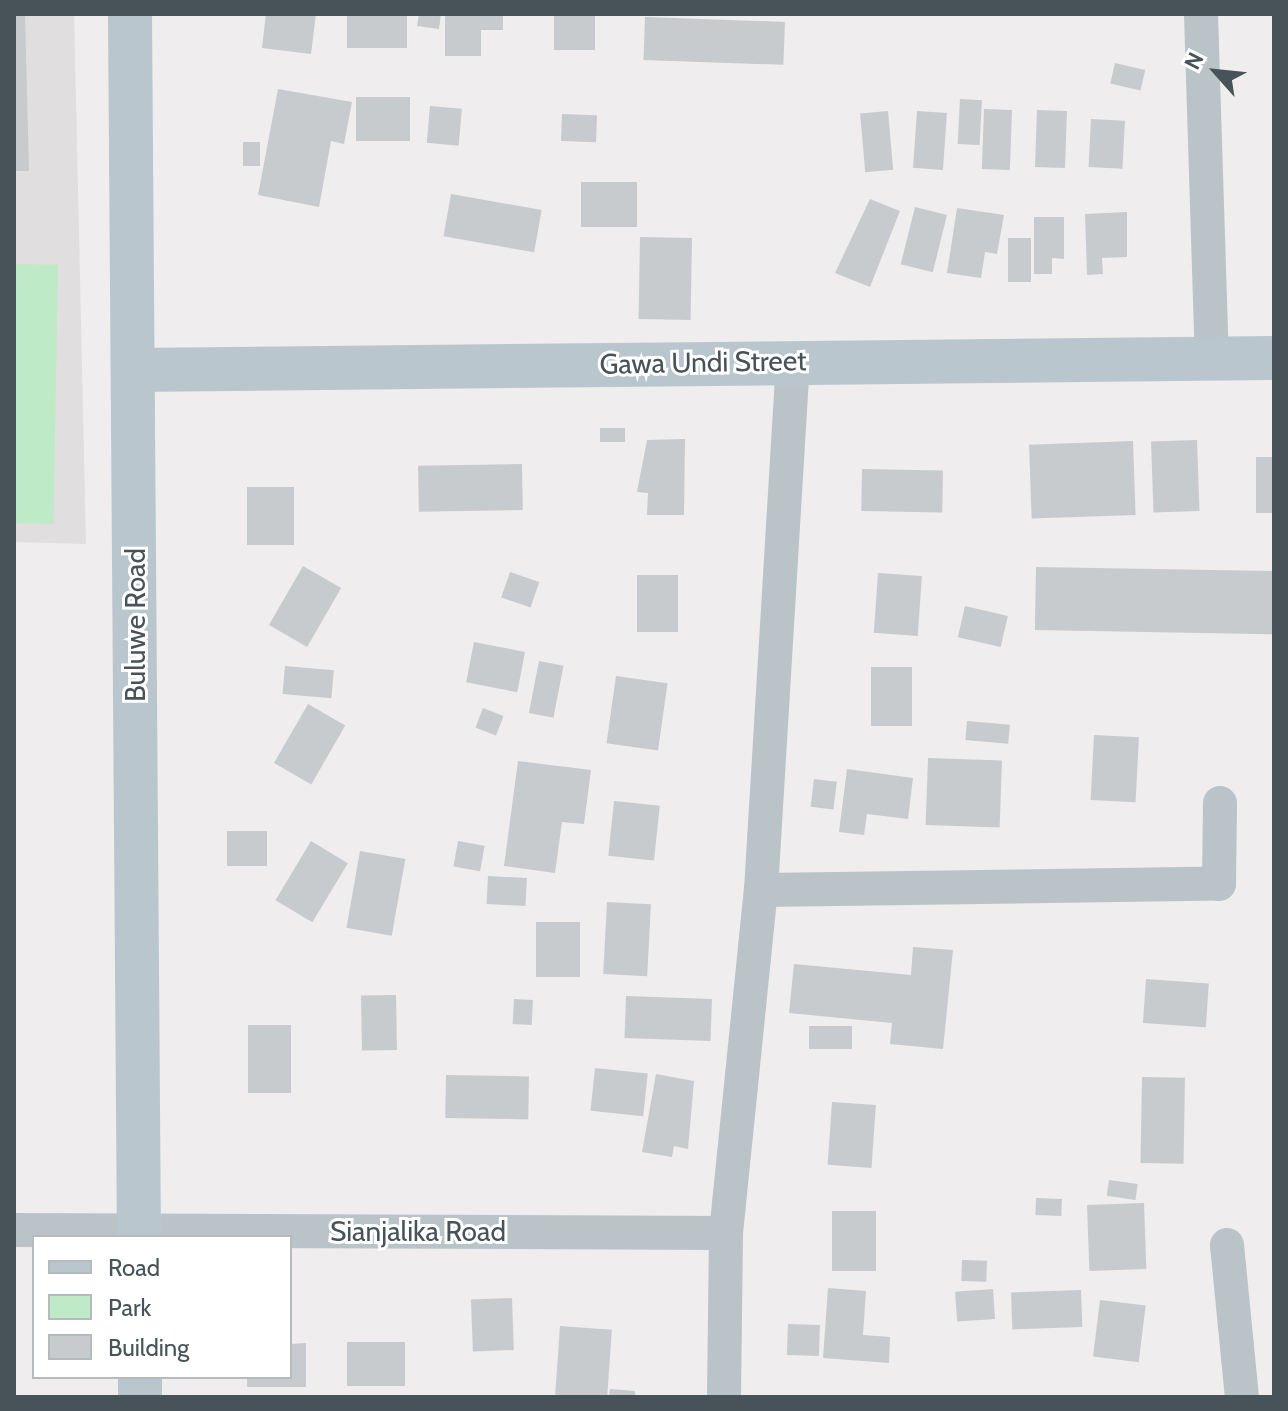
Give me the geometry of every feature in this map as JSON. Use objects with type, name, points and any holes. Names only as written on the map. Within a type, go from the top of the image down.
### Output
[{"type":"street","name":"Buluwe Road","points":[[130,14],[139,1233]]},
{"type":"street","points":[[1201,14],[1212,358]]},
{"type":"street","name":"Gawa Undi Street","points":[[133,370],[1274,358]]},
{"type":"street","points":[[724,1397],[726,1233],[761,890],[793,361]]},
{"type":"street","points":[[761,890],[1219,884],[1220,803]]},
{"type":"street","name":"Sianjalika Road","points":[[14,1230],[139,1233],[726,1233]]},
{"type":"street","points":[[1227,1245],[1242,1397]]},
{"type":"shaded area","points":[[14,14],[74,14],[86,544],[14,542]]},
{"type":"green space","points":[[14,264],[58,265],[53,524],[14,523]]},
{"type":"building","points":[[14,14],[25,14],[29,171],[14,171]]},
{"type":"building","points":[[266,14],[316,14],[311,54],[262,48]]},
{"type":"building","points":[[347,14],[407,14],[407,48],[347,48]]},
{"type":"building","points":[[419,14],[441,14],[439,29],[417,26]]},
{"type":"building","points":[[445,14],[503,14],[503,30],[481,30],[481,56],[445,56]]},
{"type":"building","points":[[554,14],[595,14],[595,50],[554,50]]},
{"type":"building","points":[[645,17],[785,22],[783,65],[643,60]]},
{"type":"building","points":[[1115,63],[1145,70],[1140,90],[1110,83]]},
{"type":"building","points":[[278,89],[352,102],[344,144],[331,141],[319,207],[258,195]]},
{"type":"building","points":[[356,97],[410,97],[410,141],[356,141]]},
{"type":"building","points":[[960,99],[982,100],[980,145],[958,144]]},
{"type":"building","points":[[430,106],[462,109],[459,146],[427,143]]},
{"type":"building","points":[[984,109],[1012,110],[1010,170],[982,169]]},
{"type":"building","points":[[1037,110],[1067,111],[1065,168],[1035,167]]},
{"type":"building","points":[[888,111],[893,170],[865,172],[860,113]]},
{"type":"building","points":[[917,111],[947,113],[943,170],[913,168]]},
{"type":"building","points":[[562,114],[597,115],[596,142],[561,141]]},
{"type":"building","points":[[1091,119],[1125,121],[1122,169],[1088,167]]},
{"type":"building","points":[[243,142],[260,142],[260,166],[243,166]]},
{"type":"building","points":[[581,182],[637,182],[637,227],[581,227]]},
{"type":"building","points":[[451,194],[542,210],[534,252],[444,236]]},
{"type":"building","points":[[870,199],[900,211],[870,287],[835,273]]},
{"type":"building","points":[[915,207],[947,215],[933,272],[901,264]]},
{"type":"building","points":[[957,208],[1004,215],[997,254],[985,252],[981,278],[947,273]]},
{"type":"building","points":[[1127,212],[1127,257],[1102,258],[1103,274],[1087,275],[1085,214]]},
{"type":"building","points":[[1034,217],[1064,217],[1064,259],[1052,258],[1052,274],[1034,274]]},
{"type":"building","points":[[640,237],[692,238],[691,320],[639,319]]},
{"type":"building","points":[[1008,238],[1031,238],[1031,282],[1008,282]]},
{"type":"building","points":[[600,428],[625,428],[625,442],[600,442]]},
{"type":"building","points":[[685,439],[684,515],[647,515],[648,493],[637,492],[647,440]]},
{"type":"building","points":[[1197,440],[1199,511],[1154,513],[1151,442]]},
{"type":"building","points":[[1133,441],[1136,515],[1032,519],[1029,445]]},
{"type":"building","points":[[1256,457],[1274,457],[1274,513],[1256,513]]},
{"type":"building","points":[[522,464],[523,510],[419,512],[418,466]]},
{"type":"building","points":[[862,469],[943,470],[942,512],[861,511]]},
{"type":"building","points":[[247,487],[294,487],[294,545],[247,545]]},
{"type":"building","points":[[303,566],[341,588],[307,647],[269,625]]},
{"type":"building","points":[[1036,567],[1274,571],[1273,634],[1035,630]]},
{"type":"building","points":[[510,572],[539,582],[531,608],[501,598]]},
{"type":"building","points":[[878,573],[922,576],[918,636],[874,633]]},
{"type":"building","points":[[637,575],[678,575],[678,632],[637,632]]},
{"type":"building","points":[[965,606],[1008,616],[1001,647],[958,637]]},
{"type":"building","points":[[474,642],[525,652],[517,692],[466,682]]},
{"type":"building","points":[[539,661],[564,666],[553,718],[529,713]]},
{"type":"building","points":[[285,666],[334,670],[331,698],[283,694]]},
{"type":"building","points":[[871,667],[912,667],[912,726],[871,726]]},
{"type":"building","points":[[616,676],[667,683],[658,751],[607,743]]},
{"type":"building","points":[[308,704],[345,726],[311,784],[274,763]]},
{"type":"building","points":[[483,708],[504,716],[496,735],[475,728]]},
{"type":"building","points":[[967,721],[1010,725],[1008,744],[965,740]]},
{"type":"building","points":[[1094,735],[1139,737],[1136,802],[1091,800]]},
{"type":"building","points":[[928,758],[1002,761],[1000,828],[926,825]]},
{"type":"building","points":[[518,761],[591,770],[584,824],[562,822],[555,873],[504,866]]},
{"type":"building","points":[[847,769],[913,778],[908,819],[867,814],[864,835],[839,832]]},
{"type":"building","points":[[814,779],[837,782],[833,810],[811,807]]},
{"type":"building","points":[[614,801],[660,806],[654,861],[608,856]]},
{"type":"building","points":[[227,831],[267,831],[267,866],[227,866]]},
{"type":"building","points":[[311,841],[348,863],[312,922],[275,900]]},
{"type":"building","points":[[458,841],[485,846],[480,871],[453,867]]},
{"type":"building","points":[[360,851],[405,859],[392,936],[346,928]]},
{"type":"building","points":[[488,876],[527,878],[525,906],[487,904]]},
{"type":"building","points":[[607,902],[651,904],[647,976],[603,974]]},
{"type":"building","points":[[536,922],[580,922],[580,977],[536,977]]},
{"type":"building","points":[[913,947],[953,950],[943,1049],[890,1044],[892,1023],[789,1013],[794,964],[911,975]]},
{"type":"building","points":[[1146,979],[1209,983],[1206,1027],[1143,1023]]},
{"type":"building","points":[[396,995],[397,1050],[362,1051],[361,996]]},
{"type":"building","points":[[626,996],[712,999],[710,1041],[625,1038]]},
{"type":"building","points":[[514,999],[533,1000],[532,1025],[513,1024]]},
{"type":"building","points":[[248,1025],[291,1025],[291,1093],[248,1093]]},
{"type":"building","points":[[809,1026],[852,1026],[852,1049],[809,1049]]},
{"type":"building","points":[[595,1068],[648,1074],[643,1116],[591,1111]]},
{"type":"building","points":[[656,1074],[694,1081],[688,1149],[674,1146],[672,1157],[642,1152]]},
{"type":"building","points":[[446,1075],[529,1076],[528,1119],[445,1118]]},
{"type":"building","points":[[1142,1077],[1185,1078],[1183,1164],[1140,1163]]},
{"type":"building","points":[[832,1102],[876,1105],[871,1168],[828,1165]]},
{"type":"building","points":[[1109,1180],[1138,1184],[1135,1200],[1107,1196]]},
{"type":"building","points":[[1036,1198],[1062,1199],[1061,1216],[1035,1215]]},
{"type":"building","points":[[1144,1203],[1146,1269],[1089,1271],[1087,1205]]},
{"type":"building","points":[[832,1211],[876,1211],[876,1271],[832,1271]]},
{"type":"building","points":[[962,1260],[987,1261],[986,1282],[961,1281]]},
{"type":"building","points":[[828,1288],[866,1291],[863,1335],[890,1337],[889,1363],[823,1358]]},
{"type":"building","points":[[993,1289],[995,1319],[957,1322],[955,1292]]},
{"type":"building","points":[[1081,1290],[1082,1327],[1012,1329],[1011,1292]]},
{"type":"building","points":[[512,1298],[514,1350],[473,1351],[471,1299]]},
{"type":"building","points":[[1100,1300],[1146,1306],[1139,1362],[1093,1357]]},
{"type":"building","points":[[788,1324],[820,1325],[819,1356],[787,1355]]},
{"type":"building","points":[[560,1326],[612,1330],[607,1397],[555,1397]]},
{"type":"building","points":[[347,1342],[405,1342],[405,1386],[347,1386]]},
{"type":"building","points":[[306,1343],[306,1387],[247,1387],[247,1379],[292,1379],[292,1344]]},
{"type":"building","points":[[610,1389],[635,1391],[635,1397],[609,1397]]}]
